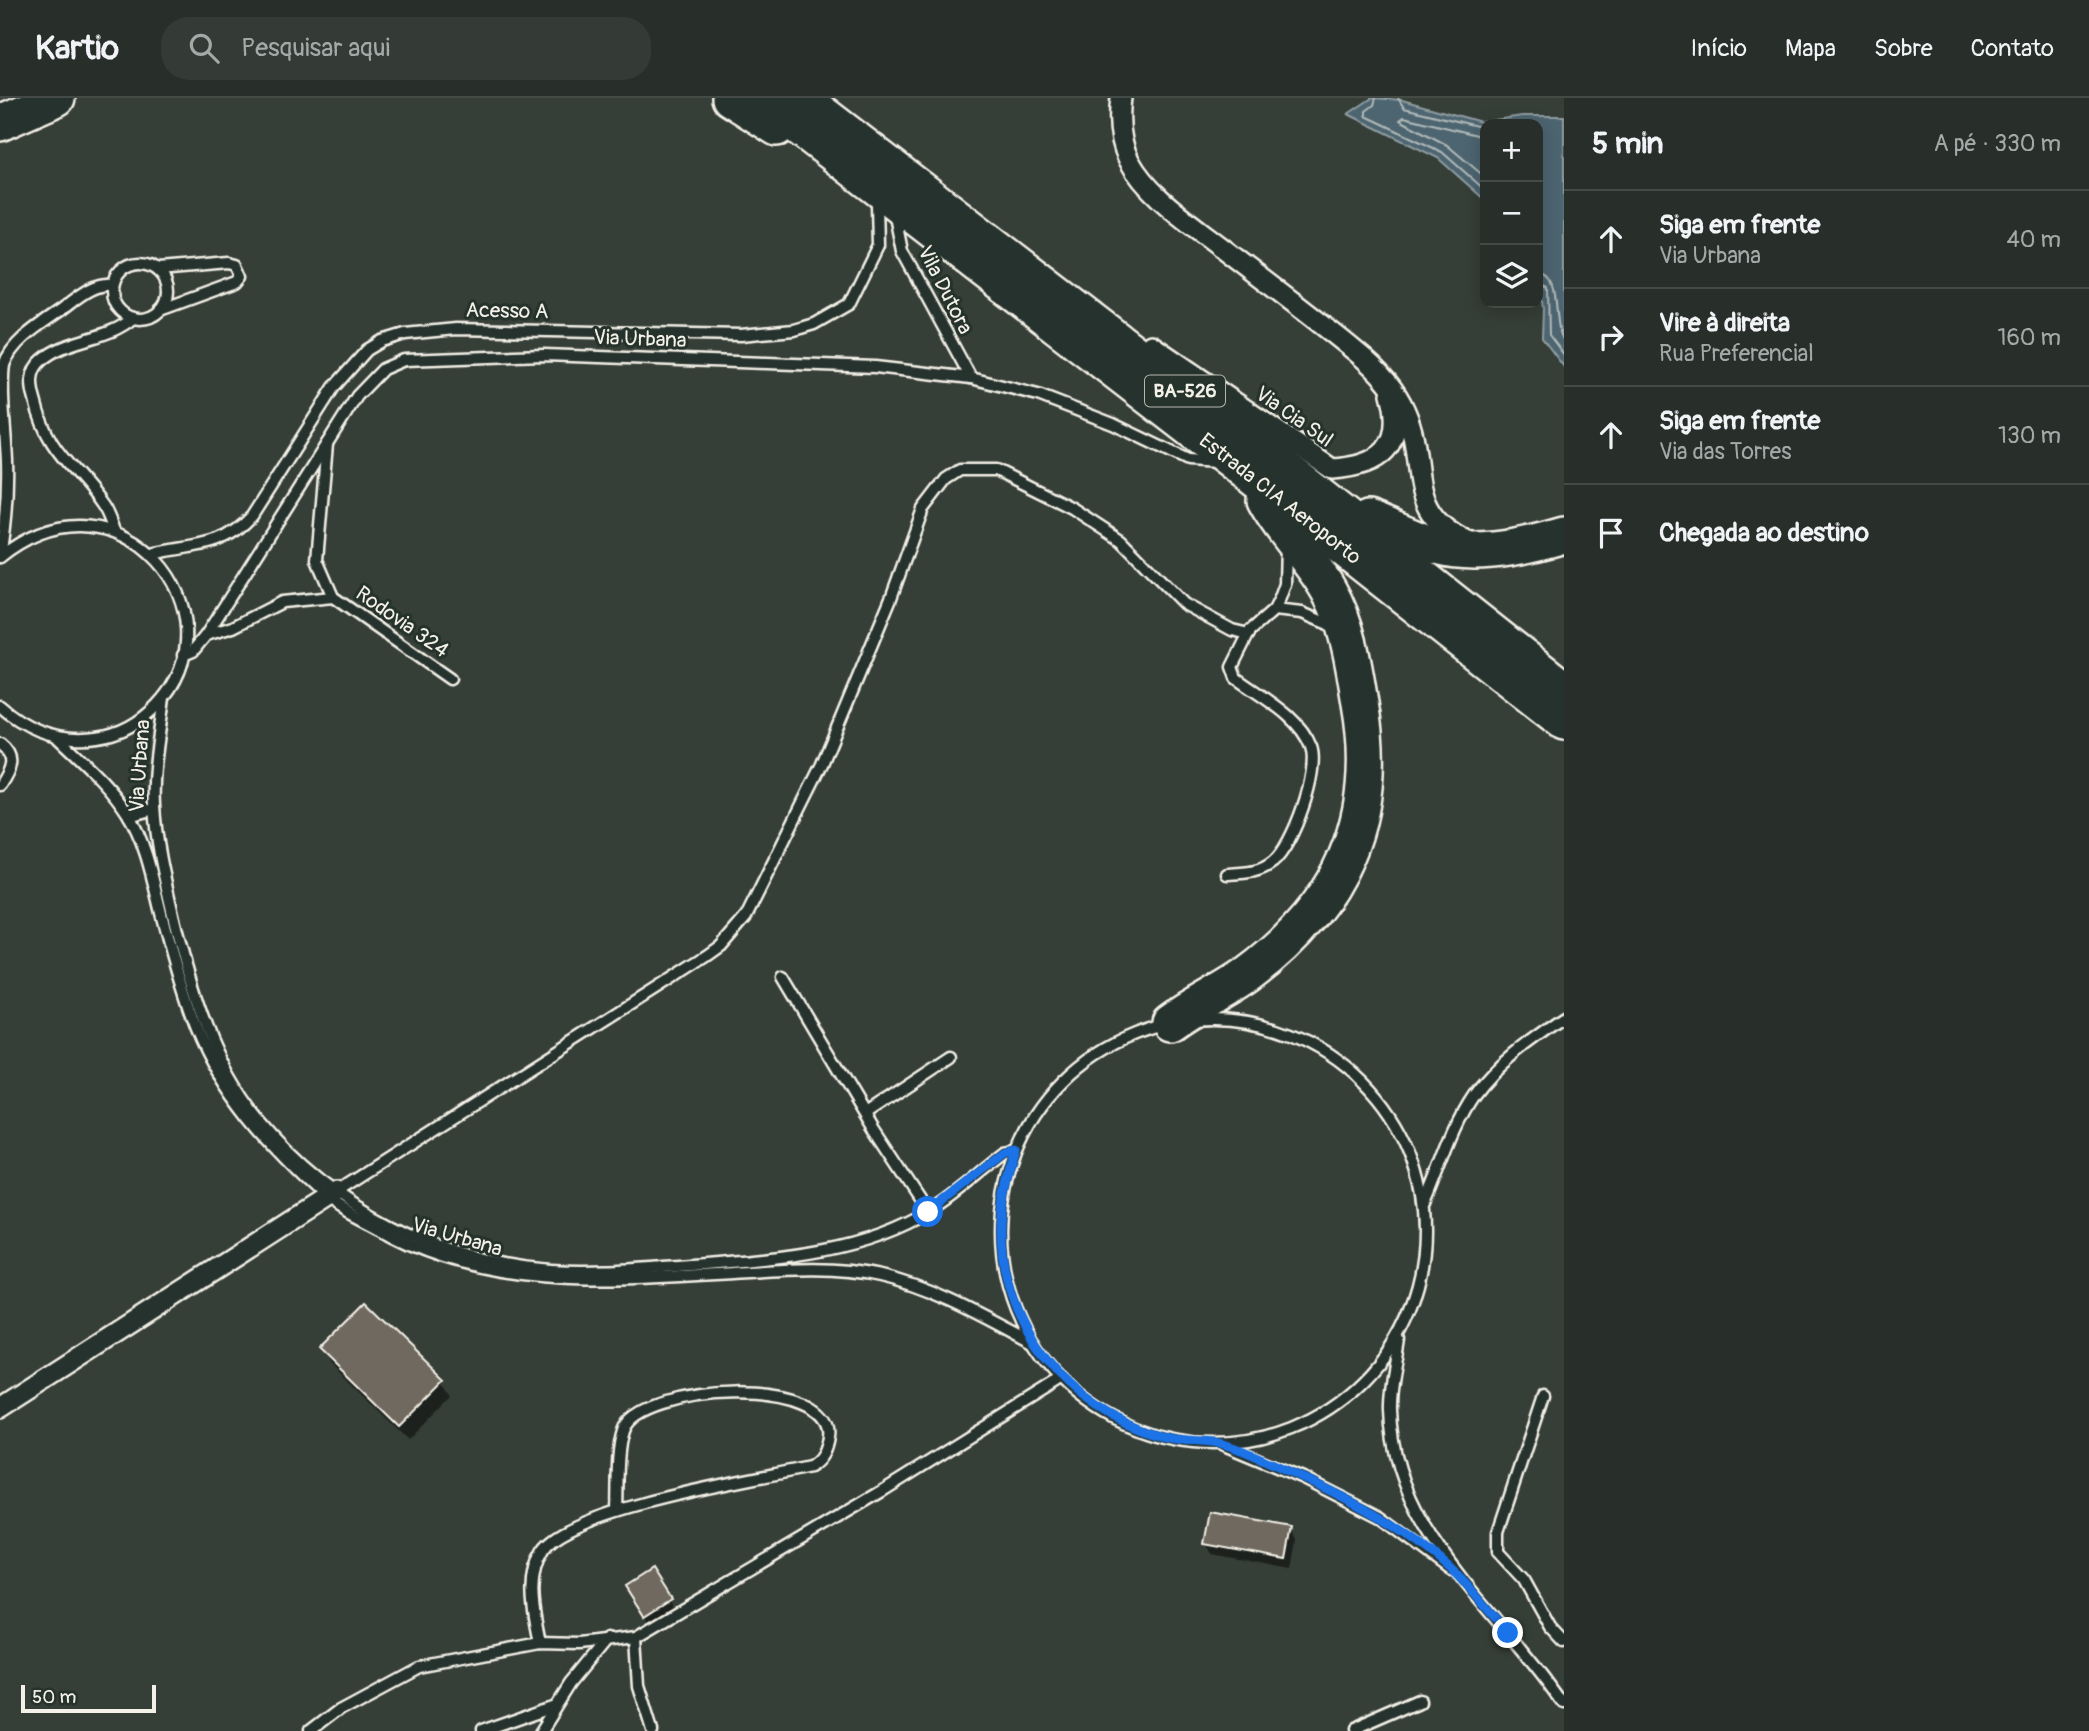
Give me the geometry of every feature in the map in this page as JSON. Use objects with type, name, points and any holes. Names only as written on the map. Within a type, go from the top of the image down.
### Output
[{"type":"highway","points":[[0,123],[57,98]]},
{"type":"highway","points":[[730,98],[762,117],[886,210],[940,235]]},
{"type":"highway","name":"Estrada CIA Aeroporto","points":[[761,98],[1243,469],[1564,722]]},
{"type":"highway","name":"Estrada CIA Aeroporto","points":[[802,98],[1334,507],[1564,689]]},
{"type":"highway","points":[[826,98],[984,218],[1032,274]]},
{"type":"highway","points":[[1170,1023],[1247,975],[1278,949],[1335,884],[1357,829],[1367,762],[1364,721],[1346,633],[1330,592],[1275,519],[1243,469]]},
{"type":"highway","points":[[1334,507],[1439,546],[1483,550],[1528,545],[1564,535]]},
{"type":"street","points":[[1121,98],[1118,114],[1121,140],[1139,176],[1193,225],[1357,353],[1386,380],[1407,413],[1420,483],[1430,514],[1453,535],[1483,550]]},
{"type":"street","name":"Via Cia Sul","points":[[1083,313],[1139,337],[1332,469],[1360,467],[1375,459],[1388,446],[1394,431],[1394,413],[1386,380]]},
{"type":"street","points":[[0,1408],[332,1196]]},
{"type":"lane","name":"Vila Dutora","points":[[886,210],[902,251],[971,378]]},
{"type":"lane","name":"Acesso A","points":[[152,554],[209,544],[237,533],[252,516],[334,387],[367,350],[382,341],[405,334],[456,329],[741,335],[804,327],[836,314],[849,303],[878,245],[886,210]]},
{"type":"lane","points":[[140,263],[158,269],[229,263],[237,265],[242,276],[237,282],[160,310],[148,318],[133,318],[116,306],[112,285],[122,269],[130,264],[140,263]]},
{"type":"lane","points":[[158,269],[167,285],[168,294],[160,310]]},
{"type":"lane","points":[[0,557],[5,530],[7,465],[1,386],[4,365],[12,351],[36,328],[87,291],[104,284],[112,285]]},
{"type":"lane","points":[[114,531],[103,506],[64,462],[45,432],[32,379],[37,365],[48,356],[119,329],[133,318]]},
{"type":"lane","name":"Via Urbana","points":[[183,654],[193,651],[206,635],[327,440],[366,383],[383,369],[404,360],[428,357],[544,355],[876,367],[971,378],[1038,395],[1113,424],[1188,460],[1243,469]]},
{"type":"lane","points":[[206,635],[233,627],[282,602],[332,597],[317,560],[327,440]]},
{"type":"lane","points":[[332,1196],[707,957],[736,931],[746,917],[822,764],[923,509],[946,480],[960,470],[996,470],[1072,508],[1121,540],[1184,604],[1232,630],[1249,634]]},
{"type":"lane","points":[[0,557],[24,538],[53,527],[84,524],[114,531],[152,554],[174,583],[185,618],[183,654],[176,677],[164,697],[147,715],[128,728],[105,736],[58,738],[18,721],[0,706]]},
{"type":"lane","points":[[1227,874],[1249,873],[1275,861],[1289,842],[1314,764],[1311,747],[1300,728],[1236,678],[1232,667],[1249,634],[1274,610],[1285,584],[1286,533]]},
{"type":"lane","name":"Rodovia 324","points":[[332,597],[450,679]]},
{"type":"lane","points":[[1274,610],[1302,613],[1346,633]]},
{"type":"lane","name":"Via Urbana","points":[[164,697],[154,809],[160,856],[184,959],[210,1036],[258,1119],[332,1196],[438,1246],[500,1262],[549,1270],[609,1271],[768,1258],[857,1242],[928,1212],[1005,1153],[1016,1150]]},
{"type":"lane","name":"Via Urbana","points":[[58,738],[104,782],[129,816],[148,858],[187,1002],[221,1078],[241,1109],[272,1145],[332,1196],[397,1240],[434,1254],[542,1278],[618,1280],[810,1268],[879,1276],[939,1296],[1033,1343]]},
{"type":"lane","points":[[0,744],[8,750],[11,760],[9,771],[0,785]]},
{"type":"lane","points":[[129,816],[154,809]]},
{"type":"lane","points":[[783,977],[865,1114],[928,1212]]},
{"type":"lane","points":[[1425,1205],[1459,1121],[1475,1095],[1527,1043],[1564,1017]]},
{"type":"lane","points":[[1400,1336],[1374,1372],[1333,1407],[1304,1424],[1263,1438],[1219,1443],[1162,1437],[1108,1415],[1062,1379],[1033,1343],[1015,1307],[1008,1281],[1001,1228],[1005,1189],[1016,1150],[1035,1114],[1062,1081],[1093,1055],[1130,1035],[1170,1023],[1205,1018],[1240,1020],[1307,1040],[1337,1058],[1364,1081],[1387,1108],[1405,1138],[1418,1170],[1425,1205],[1420,1272],[1400,1336],[1390,1407],[1393,1441],[1401,1474],[1411,1499],[1454,1572],[1531,1660],[1564,1705]]},
{"type":"lane","points":[[865,1114],[951,1057]]},
{"type":"lane","points":[[311,1731],[341,1708],[419,1666],[540,1643],[579,1644],[636,1637],[884,1490],[1062,1379]]},
{"type":"lane","points":[[540,1643],[532,1602],[533,1579],[543,1550],[559,1533],[617,1511],[810,1467],[819,1462],[826,1449],[829,1431],[819,1413],[799,1398],[766,1392],[666,1399],[641,1410],[623,1429],[617,1511]]},
{"type":"lane","points":[[1543,1396],[1498,1532],[1498,1552],[1524,1580],[1550,1627],[1564,1642]]},
{"type":"lane","points":[[1219,1443],[1303,1478],[1380,1517],[1454,1572]]},
{"type":"lane","points":[[636,1637],[639,1686],[653,1731]]},
{"type":"lane","points":[[541,1731],[555,1705],[608,1639]]},
{"type":"lane","points":[[1351,1731],[1420,1701]]},
{"type":"lane","points":[[481,1731],[555,1705]]},
{"type":"water","points":[[1372,98],[1402,100],[1480,122],[1480,196],[1438,158],[1348,114]]},
{"type":"water","points":[[1564,116],[1564,367],[1542,338],[1543,119],[1502,119]]},
{"type":"building","points":[[366,1302],[446,1380],[399,1427],[319,1349]]},
{"type":"building","points":[[1210,1512],[1292,1527],[1286,1559],[1204,1544]]},
{"type":"building","points":[[652,1569],[671,1599],[644,1616],[625,1586]]},
{"type":"route","points":[[928,1212],[972,1181],[1005,1153],[1016,1150],[1005,1189],[1001,1228],[1004,1268],[1015,1307],[1033,1343],[1062,1379],[1108,1415],[1162,1437],[1219,1443],[1303,1478],[1380,1517],[1454,1572],[1508,1633]]}]
